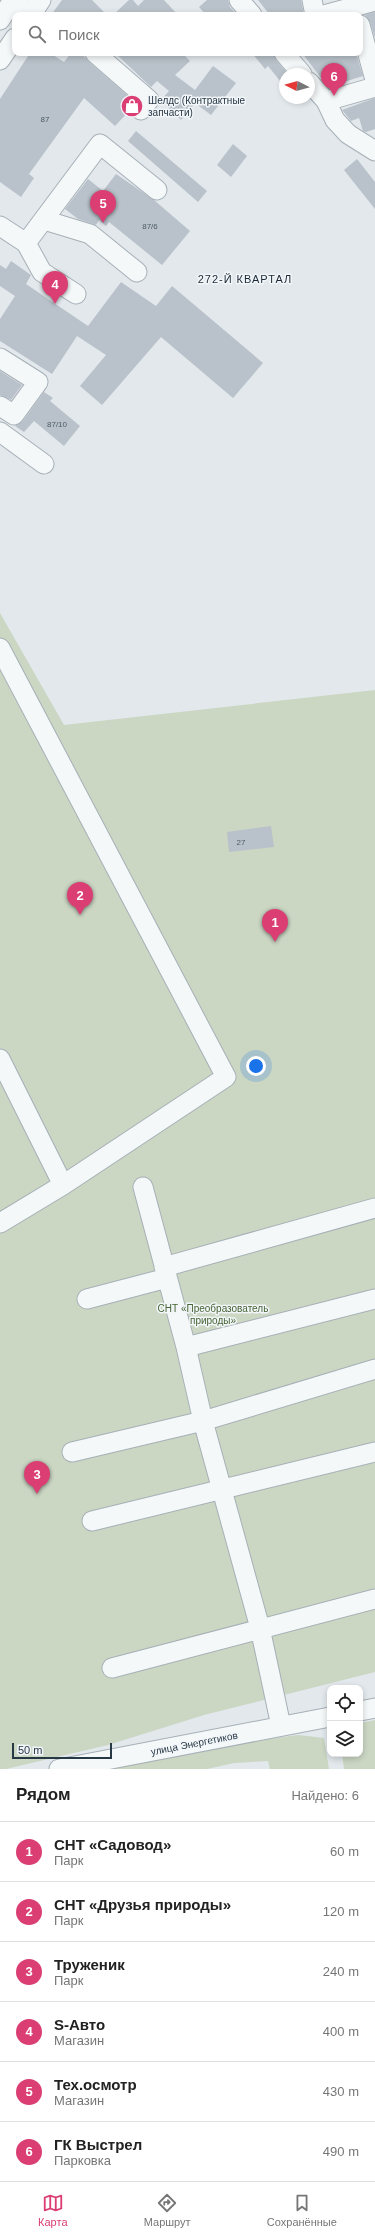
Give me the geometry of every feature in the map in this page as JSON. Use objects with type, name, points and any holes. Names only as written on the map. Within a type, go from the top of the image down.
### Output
[{"type":"street","points":[[239,0],[249,12]]},
{"type":"street","points":[[312,0],[314,12]]},
{"type":"street","points":[[0,20],[13,1],[35,11]]},
{"type":"street","points":[[363,12],[375,1]]},
{"type":"street","points":[[363,35],[375,80]]},
{"type":"street","points":[[0,60],[12,42]]},
{"type":"street","points":[[98,56],[149,100],[141,110]]},
{"type":"street","points":[[287,56],[297,68]]},
{"type":"street","points":[[326,102],[375,87]]},
{"type":"street","points":[[315,89],[326,102],[335,120],[348,134],[375,152]]},
{"type":"street","points":[[26,243],[100,144],[157,190]]},
{"type":"street","points":[[44,220],[90,234],[137,272]]},
{"type":"street","points":[[0,226],[26,243],[42,272],[76,294]]},
{"type":"street","points":[[0,358],[38,382],[14,415],[0,406]]},
{"type":"street","points":[[0,432],[44,464]]},
{"type":"street","points":[[0,648],[226,1078],[63,1185],[0,1224]]},
{"type":"street","points":[[0,1059],[63,1185]]},
{"type":"street","points":[[143,1187],[186,1347],[202,1421],[260,1628],[281,1726]]},
{"type":"street","points":[[87,1299],[375,1208]]},
{"type":"street","points":[[186,1347],[375,1299]]},
{"type":"street","points":[[72,1452],[202,1421],[375,1369]]},
{"type":"street","points":[[92,1521],[375,1452]]},
{"type":"street","points":[[112,1668],[375,1599]]},
{"type":"street","points":[[363,1710],[375,1708]]},
{"type":"street","name":"улица Энергетиков","points":[[58,1769],[327,1718]]},
{"type":"green space","name":"СНТ «Преобразователь природы»","points":[[0,613],[64,725],[375,690],[375,1672],[204,1715],[108,1745],[6,1769],[0,1769]]},
{"type":"green space","points":[[375,1720],[375,1769],[344,1769],[342,1757],[363,1757],[363,1722]]},
{"type":"green space","points":[[298,1735],[324,1738],[329,1769],[270,1769],[268,1761],[234,1763],[207,1769],[113,1769],[223,1745]]},
{"type":"building","points":[[62,0],[92,0],[104,12],[53,12]]},
{"type":"building","points":[[129,0],[133,0],[138,6],[144,0],[164,0],[175,12],[116,12]]},
{"type":"building","points":[[207,0],[228,0],[230,7],[234,12],[203,12],[199,7]]},
{"type":"building","points":[[258,0],[301,0],[303,12],[268,12]]},
{"type":"building","points":[[375,12],[375,38],[370,22],[365,15]]},
{"type":"building","points":[[28,56],[55,56],[64,62],[69,56],[84,56],[134,101],[130,110],[115,126],[84,98],[29,174],[34,178],[21,197],[0,182],[0,99]]},
{"type":"building","points":[[118,56],[185,56],[190,61],[175,75],[195,90],[213,66],[236,83],[211,115],[195,103],[181,120],[161,100],[169,91],[157,81],[151,87]]},
{"type":"building","points":[[254,56],[274,56],[283,68],[279,68],[279,80],[268,66],[265,69]]},
{"type":"building","points":[[304,56],[357,56],[363,76],[328,87],[315,68]]},
{"type":"building","points":[[375,98],[375,129],[366,132],[363,131],[359,118],[351,121],[342,110]]},
{"type":"building","points":[[136,131],[207,191],[198,202],[128,141]]},
{"type":"building","points":[[233,144],[247,156],[231,177],[217,165]]},
{"type":"building","points":[[357,159],[375,182],[375,209],[344,170]]},
{"type":"building","points":[[116,174],[154,200],[190,231],[162,265],[109,222],[106,226],[99,220],[96,225],[78,219],[65,209],[88,179],[103,191]]},
{"type":"building","points":[[11,261],[31,275],[26,284],[88,326],[121,282],[156,306],[172,286],[263,363],[233,398],[161,337],[102,405],[80,386],[106,355],[77,336],[52,374],[0,341],[0,319],[15,296],[0,286],[0,265],[6,269]]},
{"type":"building","points":[[0,371],[22,385],[11,400],[0,395]]},
{"type":"building","points":[[44,392],[53,398],[50,401],[80,426],[64,446],[34,421],[24,432],[15,426],[23,421]]},
{"type":"building","points":[[271,826],[274,847],[229,852],[227,832]]},
{"type":"place","name":"ГК Выстрел","points":[[334,96]]},
{"type":"place","name":"Шелдс (Контрактные запчасти)","points":[[132,106]]},
{"type":"place","name":"Тех.осмотр","points":[[103,223]]},
{"type":"place","name":"S-Авто","points":[[55,304]]},
{"type":"place","name":"СНТ «Друзья природы»","points":[[80,915]]},
{"type":"place","name":"СНТ «Садовод»","points":[[275,942]]},
{"type":"place","name":"Труженик","points":[[37,1494]]},
{"type":"district","name":"272-Й КВАРТАЛ","points":[[245,279]]}]
